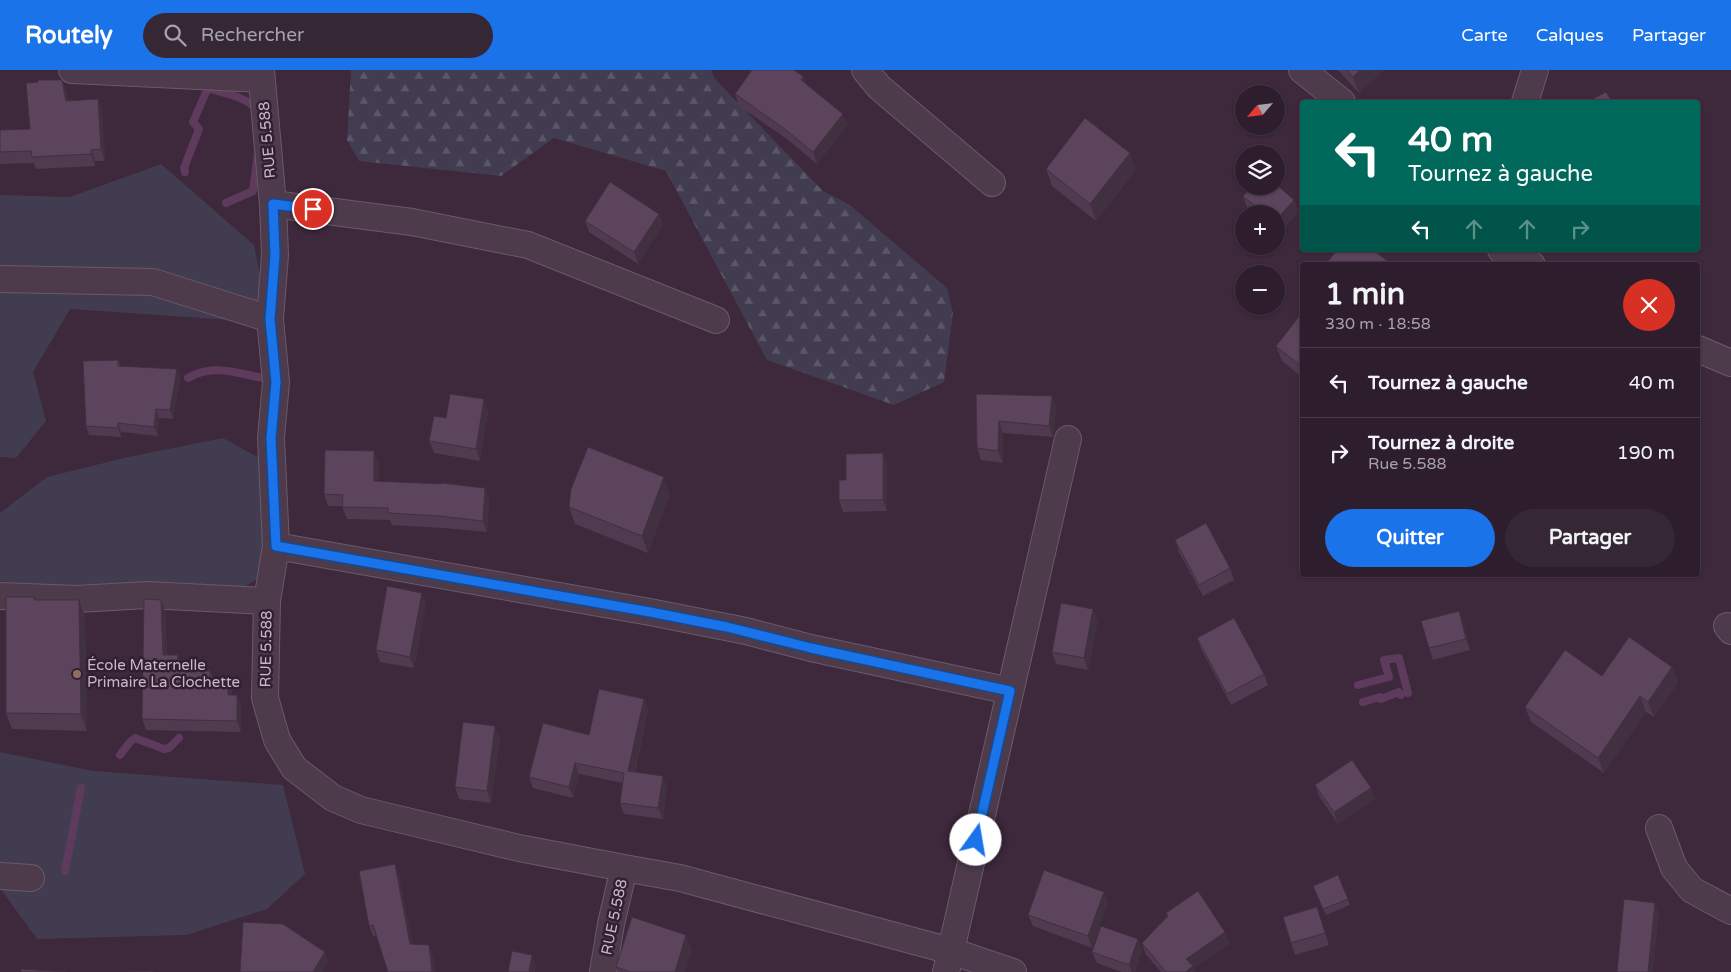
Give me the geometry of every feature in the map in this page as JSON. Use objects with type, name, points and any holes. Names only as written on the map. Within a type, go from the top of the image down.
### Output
[{"type":"street","points":[[72,70],[261,74]]},
{"type":"street","points":[[865,70],[879,87],[992,184]]},
{"type":"street","points":[[1302,70],[1340,100]]},
{"type":"street","points":[[1526,100],[1535,70]]},
{"type":"street","name":"RUE 5.588","points":[[261,74],[273,204],[275,255],[270,319],[276,382],[271,438],[276,546],[267,601],[265,698],[277,740],[294,768],[333,798],[361,810],[519,848],[624,868],[611,924],[603,972]]},
{"type":"street","points":[[273,204],[412,222],[528,245],[716,320]]},
{"type":"street","points":[[1505,252],[1526,262]]},
{"type":"street","points":[[0,279],[153,282],[270,319]]},
{"type":"street","points":[[1700,350],[1731,363]]},
{"type":"street","points":[[949,962],[1068,439]]},
{"type":"street","points":[[276,546],[650,612],[736,629],[811,648],[1010,691]]},
{"type":"street","points":[[0,596],[77,599],[147,595],[267,601]]},
{"type":"street","points":[[1659,828],[1674,868],[1692,890],[1731,911]]},
{"type":"street","points":[[624,868],[680,878],[949,962],[1013,972]]},
{"type":"street","points":[[0,876],[31,878]]},
{"type":"green space","points":[[351,70],[711,70],[715,79],[823,191],[850,205],[947,288],[953,313],[944,382],[894,405],[767,360],[666,171],[554,138],[501,176],[359,161],[347,140]]},
{"type":"green space","points":[[161,164],[254,245],[263,291],[245,321],[70,309],[33,372],[46,421],[16,458],[0,457],[0,195],[70,197]]},
{"type":"green space","points":[[223,438],[263,460],[264,575],[217,603],[137,599],[0,581],[0,513],[47,477],[128,457]]},
{"type":"green space","points":[[0,752],[93,771],[283,785],[305,874],[267,909],[187,935],[37,939],[0,888]]},
{"type":"building","points":[[752,70],[794,70],[803,76],[801,80],[843,114],[813,152],[782,127],[735,94]]},
{"type":"building","points":[[1347,70],[1360,70],[1353,77]]},
{"type":"building","points":[[38,80],[62,80],[66,101],[98,99],[101,149],[91,150],[91,154],[32,157],[31,151],[0,152],[0,130],[30,129],[26,83],[38,82]]},
{"type":"building","points":[[1606,92],[1611,100],[1591,100]]},
{"type":"building","points":[[1085,118],[1130,153],[1090,204],[1046,169]]},
{"type":"building","points":[[610,182],[659,214],[634,252],[585,221]]},
{"type":"building","points":[[1285,192],[1294,200],[1285,210],[1285,205],[1254,205],[1243,196],[1285,195]]},
{"type":"building","points":[[1335,252],[1376,252],[1389,262],[1327,262]]},
{"type":"building","points":[[1300,316],[1300,365],[1276,346]]},
{"type":"building","points":[[118,360],[118,366],[177,369],[170,410],[156,409],[154,427],[118,423],[118,428],[86,426],[83,361]]},
{"type":"building","points":[[450,394],[484,399],[476,449],[429,441],[434,416],[446,418]]},
{"type":"building","points":[[976,394],[1052,396],[1049,426],[999,421],[998,451],[977,448]]},
{"type":"building","points":[[588,447],[664,477],[642,536],[569,507],[571,489]]},
{"type":"building","points":[[325,450],[374,451],[374,481],[441,483],[485,488],[483,521],[388,513],[388,508],[342,507],[343,495],[324,494]]},
{"type":"building","points":[[883,453],[883,500],[839,500],[839,480],[846,480],[846,454]]},
{"type":"building","points":[[1206,523],[1230,568],[1199,585],[1175,540]]},
{"type":"building","points":[[387,586],[422,593],[410,657],[376,650]]},
{"type":"building","points":[[6,597],[34,597],[34,600],[79,600],[81,714],[6,713]]},
{"type":"building","points":[[144,599],[161,600],[163,655],[178,655],[176,670],[210,671],[210,678],[228,679],[228,695],[237,695],[237,721],[142,719]]},
{"type":"building","points":[[1061,603],[1093,609],[1084,658],[1052,652]]},
{"type":"building","points":[[1459,611],[1466,639],[1429,648],[1421,621]]},
{"type":"building","points":[[1234,618],[1264,674],[1227,694],[1197,638]]},
{"type":"building","points":[[1629,637],[1672,667],[1648,702],[1640,696],[1598,758],[1525,707],[1565,650],[1602,676]]},
{"type":"building","points":[[599,689],[644,699],[628,771],[663,776],[658,808],[620,803],[624,773],[575,763],[569,787],[529,777],[543,723],[589,735]]},
{"type":"building","points":[[463,722],[495,726],[487,791],[455,787]]},
{"type":"building","points":[[1352,760],[1371,788],[1334,812],[1315,785]]},
{"type":"building","points":[[395,864],[410,944],[429,945],[432,972],[388,972],[373,925],[369,926],[359,871]]},
{"type":"building","points":[[1044,870],[1104,892],[1088,936],[1028,915]]},
{"type":"building","points":[[1338,875],[1348,899],[1323,909],[1313,886]]},
{"type":"building","points":[[1198,891],[1225,932],[1186,959],[1193,966],[1186,972],[1166,972],[1142,943],[1168,916],[1166,913]]},
{"type":"building","points":[[1624,899],[1655,903],[1648,972],[1617,972]]},
{"type":"building","points":[[1317,907],[1325,933],[1291,943],[1283,917]]},
{"type":"building","points":[[632,917],[686,935],[675,972],[630,972],[616,967]]},
{"type":"building","points":[[243,922],[283,924],[325,952],[313,972],[240,972]]},
{"type":"building","points":[[1101,926],[1138,939],[1129,965],[1092,952]]},
{"type":"building","points":[[512,951],[532,955],[529,972],[508,972]]},
{"type":"building","points":[[21,969],[66,972],[21,972]]},
{"type":"waterway","points":[[185,172],[184,168],[199,129],[193,122],[207,90],[210,89],[236,97],[248,102],[258,110]]},
{"type":"waterway","points":[[226,203],[253,191],[258,153]]},
{"type":"waterway","points":[[188,378],[198,373],[218,370],[269,379]]},
{"type":"waterway","points":[[1358,685],[1389,677],[1384,660],[1399,658],[1408,693]]},
{"type":"waterway","points":[[1363,702],[1380,697],[1381,699],[1399,692],[1401,695]]},
{"type":"waterway","points":[[120,755],[135,738],[164,749],[169,748],[179,738]]},
{"type":"waterway","points":[[65,871],[81,788]]},
{"type":"place","name":"École Maternelle Primaire La Clochette","points":[[77,674]]},
{"type":"route","points":[[313,209],[273,204],[275,255],[270,319],[276,382],[271,438],[276,546],[727,627],[811,648],[1010,691],[976,840]]}]
